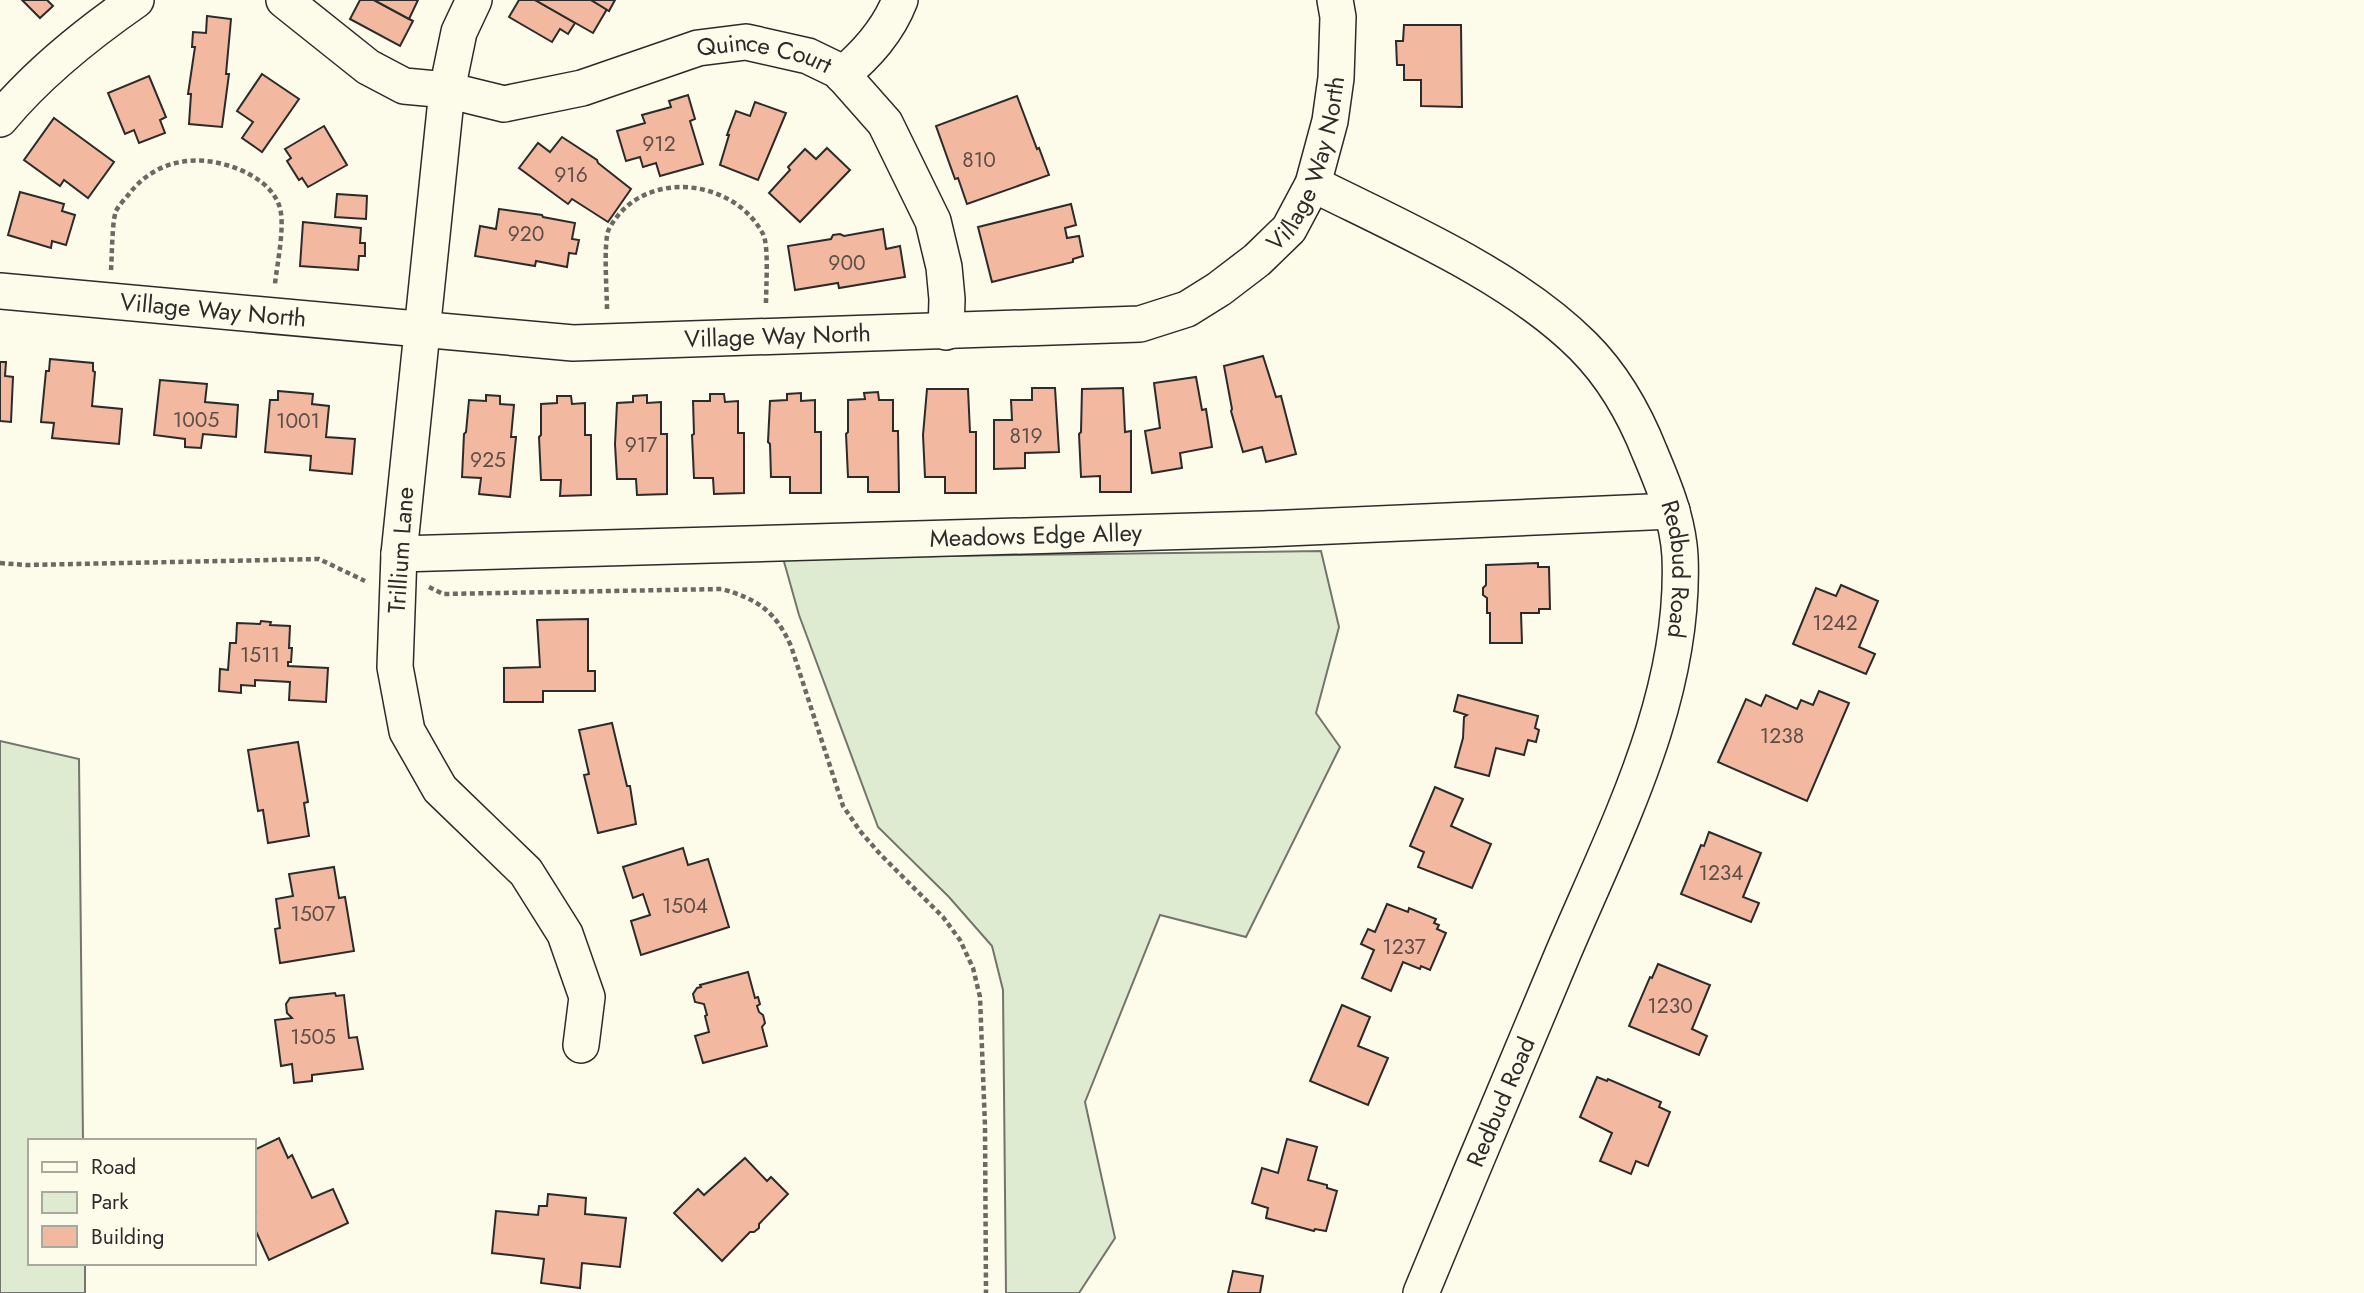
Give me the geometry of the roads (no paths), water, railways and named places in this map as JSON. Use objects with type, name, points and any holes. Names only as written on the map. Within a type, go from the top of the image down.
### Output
[{"type":"street","points":[[0,119],[16,100],[97,27],[136,0]]},
{"type":"street","name":"Quince Court","points":[[284,0],[368,67],[404,86],[447,90],[504,104],[582,88],[698,48],[746,42],[808,56],[839,71],[885,123],[933,221],[944,267],[946,332]]},
{"type":"street","name":"Trillium Lane","points":[[474,0],[459,32],[447,90],[398,568],[395,667],[407,731],[440,789],[526,872],[565,934],[587,997],[581,1045]]},
{"type":"street","points":[[842,75],[865,56],[893,18],[900,0]]},
{"type":"street","name":"Village Way North","points":[[0,291],[573,343],[1140,324],[1187,309],[1219,289],[1257,260],[1289,229],[1313,184],[1331,121],[1336,78],[1338,17],[1335,0]]},
{"type":"street","name":"Redbud Road","points":[[1313,184],[1498,280],[1549,316],[1584,347],[1617,388],[1641,430],[1669,499],[1680,555],[1675,651],[1650,747],[1421,1293]]},
{"type":"street","name":"Meadows Edge Alley","points":[[398,568],[1672,511]]}]
